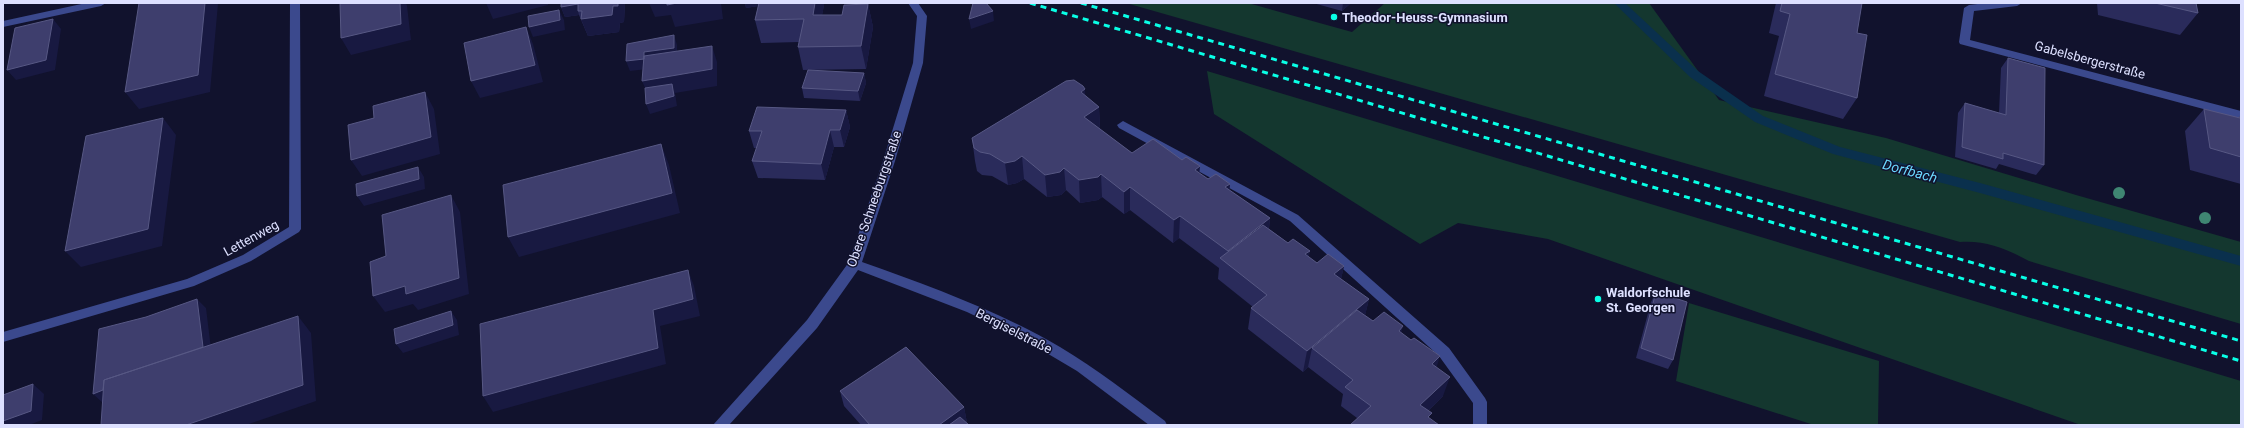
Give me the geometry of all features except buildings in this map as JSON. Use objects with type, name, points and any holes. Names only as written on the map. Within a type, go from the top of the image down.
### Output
[{"type":"street","points":[[3,24],[101,3]]},
{"type":"street","name":"Lettenweg","points":[[3,337],[190,283],[247,258],[295,229],[295,3]]},
{"type":"street","name":"Obere Schneeburgstraße","points":[[727,423],[812,324],[855,264],[890,161],[918,63],[922,16],[913,3]]},
{"type":"street","name":"Gabelsbergerstraße","points":[[2017,3],[1969,8],[1964,42],[2241,115]]},
{"type":"street","points":[[1123,125],[1294,218],[1444,352],[1480,402],[1480,425]]},
{"type":"street","name":"Bergiselstraße","points":[[855,264],[932,292],[1012,327],[1081,367],[1160,425]]},
{"type":"green space","points":[[1126,3],[1248,3],[1352,32],[1385,3],[1649,3],[1719,100],[1886,138],[2076,195],[2241,242],[2241,324],[2029,261],[1996,246],[1978,242],[1960,242]]},
{"type":"green space","points":[[1207,71],[2241,381],[2241,425],[2081,425],[1548,239],[1458,223],[1420,244],[1214,114]]},
{"type":"green space","points":[[1689,303],[1879,361],[1878,425],[1814,425],[1676,381]]},
{"type":"waterway","name":"Dorfbach","points":[[1619,3],[1694,74],[1759,119],[1837,151],[1980,188],[2241,261]]},
{"type":"railway","points":[[1030,3],[2241,361]]},
{"type":"railway","points":[[1081,3],[2241,341]]},
{"type":"place","name":"Theodor-Heuss-Gymnasium","points":[[1334,17]]},
{"type":"place","name":"Waldorfschule St. Georgen","points":[[1598,299]]}]
